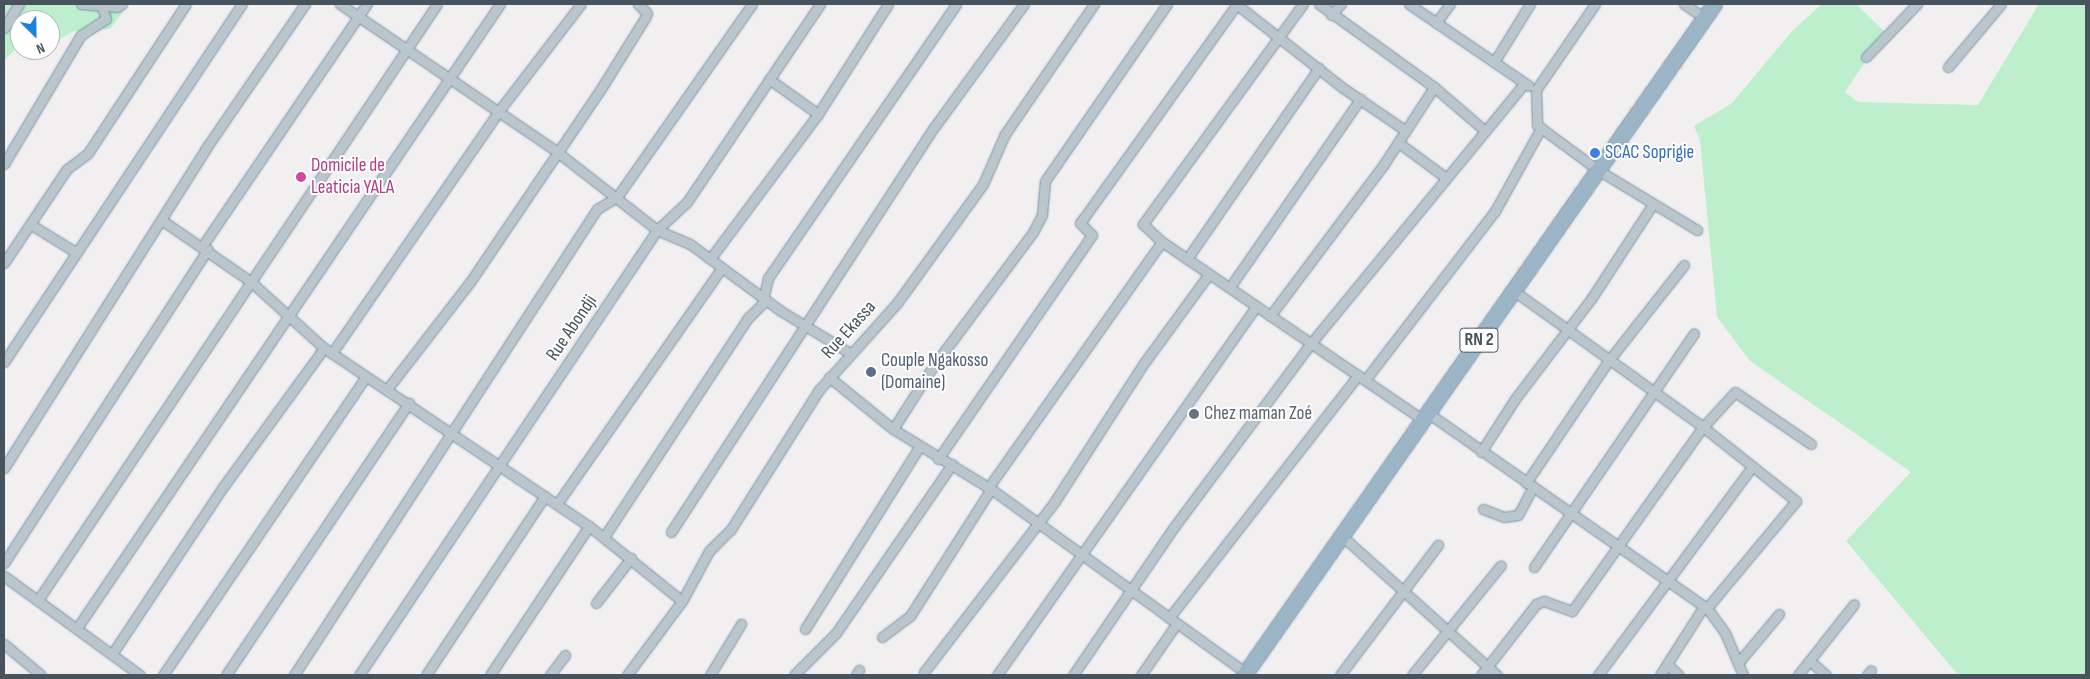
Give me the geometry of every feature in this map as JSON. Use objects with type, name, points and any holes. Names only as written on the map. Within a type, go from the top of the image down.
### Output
[{"type":"highway","name":"RN 2","points":[[1245,674],[1714,4]]},
{"type":"street","points":[[4,28],[19,4]]},
{"type":"street","points":[[81,4],[101,4],[117,8],[122,4]]},
{"type":"street","points":[[4,164],[81,35],[106,19],[101,4]]},
{"type":"street","points":[[4,262],[67,169],[88,153],[186,4]]},
{"type":"street","points":[[4,362],[242,4]]},
{"type":"street","points":[[4,468],[164,221],[206,148],[305,4]]},
{"type":"street","points":[[340,4],[404,47],[448,80],[556,151],[658,230],[710,259],[721,269],[805,326],[850,353]]},
{"type":"street","points":[[4,563],[206,247],[367,4]]},
{"type":"street","points":[[38,600],[404,47],[437,4]]},
{"type":"street","points":[[77,628],[289,320],[500,4]]},
{"type":"street","points":[[112,654],[223,487],[328,350],[498,112],[581,4]]},
{"type":"street","points":[[388,388],[470,282],[645,18],[647,13],[638,4]]},
{"type":"street","points":[[294,675],[453,434],[484,377],[597,209],[617,197],[752,4]]},
{"type":"street","name":"Rue Abondji","points":[[359,675],[658,230],[687,202],[820,4]]},
{"type":"street","points":[[710,259],[818,114],[888,4]]},
{"type":"street","points":[[604,537],[747,319],[762,304],[761,295],[768,278],[956,4]]},
{"type":"street","points":[[671,532],[935,126],[1024,4]]},
{"type":"street","name":"Rue Ekassa","points":[[627,675],[682,600],[708,550],[731,529],[829,377],[896,303],[978,191],[1005,134],[1094,4]]},
{"type":"street","points":[[893,428],[938,358],[1033,232],[1042,215],[1045,181],[1167,4]]},
{"type":"street","points":[[938,459],[1092,235],[1080,223],[1236,4],[1278,39],[1360,100],[1406,131]]},
{"type":"street","points":[[1304,4],[1143,224],[1161,241],[1270,316],[1481,452],[1705,607],[1725,633],[1738,671]]},
{"type":"street","points":[[1319,4],[1331,15],[1434,86],[1483,129]]},
{"type":"street","points":[[1331,15],[1340,4]]},
{"type":"street","points":[[1409,4],[1524,84],[1536,90]]},
{"type":"street","points":[[1436,23],[1450,4]]},
{"type":"street","points":[[1494,62],[1530,4]]},
{"type":"street","points":[[1141,675],[1173,621],[1362,377],[1495,211],[1541,128],[1536,90],[1595,4]]},
{"type":"street","points":[[1684,4],[1705,18]]},
{"type":"street","points":[[1866,57],[1917,4]]},
{"type":"street","points":[[1948,66],[2001,4]]},
{"type":"street","points":[[1187,259],[1319,68]]},
{"type":"street","points":[[769,79],[818,114]]},
{"type":"street","points":[[1073,675],[1312,342],[1483,129],[1524,84]]},
{"type":"street","points":[[1270,316],[1399,143],[1434,86]]},
{"type":"street","points":[[1230,287],[1360,100]]},
{"type":"street","points":[[1541,128],[1598,170],[1697,230]]},
{"type":"street","points":[[1399,143],[1445,177]]},
{"type":"street","points":[[1481,452],[1565,329],[1591,299],[1653,204]]},
{"type":"street","points":[[164,221],[206,247],[250,281],[289,320],[328,350],[366,376],[388,388],[589,526],[682,600]]},
{"type":"street","points":[[30,224],[77,253]]},
{"type":"street","points":[[882,636],[910,616],[990,489],[1161,241]]},
{"type":"street","points":[[1483,509],[1504,517],[1518,515],[1529,485],[1608,360],[1684,265]]},
{"type":"street","points":[[557,504],[721,269]]},
{"type":"street","points":[[924,672],[1039,524],[1209,274]]},
{"type":"street","points":[[1514,291],[1703,427],[1796,504],[1705,607],[1660,675]]},
{"type":"street","points":[[997,675],[1079,554],[1256,306]]},
{"type":"street","points":[[1534,567],[1694,333]]},
{"type":"street","points":[[162,675],[366,376]]},
{"type":"street","points":[[829,377],[919,447],[938,459],[952,464],[990,489],[1245,674]]},
{"type":"street","points":[[1481,675],[1536,604],[1542,601],[1572,611],[1703,427],[1738,392],[1811,444]]},
{"type":"street","points":[[226,675],[409,403]]},
{"type":"street","points":[[805,629],[919,447]]},
{"type":"street","points":[[794,675],[836,633],[952,464]]},
{"type":"street","points":[[1598,675],[1666,580],[1751,468]]},
{"type":"street","points":[[426,675],[546,496]]},
{"type":"street","points":[[490,675],[589,526]]},
{"type":"street","points":[[1342,536],[1403,587],[1447,631],[1497,675]]},
{"type":"street","points":[[1340,675],[1403,587],[1438,546]]},
{"type":"street","points":[[596,603],[631,558]]},
{"type":"street","points":[[1412,675],[1501,565]]},
{"type":"street","points":[[4,576],[140,675]]},
{"type":"street","points":[[1798,675],[1854,604]]},
{"type":"street","points":[[1738,671],[1778,614]]},
{"type":"street","points":[[710,675],[741,624]]},
{"type":"street","points":[[4,644],[41,675]]},
{"type":"street","points":[[550,675],[564,655]]},
{"type":"street","points":[[1810,661],[1826,675]]},
{"type":"street","points":[[1667,664],[1679,675]]},
{"type":"green space","points":[[4,4],[121,4],[123,12],[110,29],[74,31],[60,39],[60,10],[10,10],[10,54],[4,60]]},
{"type":"green space","points":[[1822,4],[1856,4],[1885,32],[1845,92],[1858,102],[1978,105],[2039,4],[2086,4],[2086,675],[1958,675],[1846,541],[1911,472],[1750,361],[1717,317],[1700,140],[1694,126],[1732,103],[1793,30]]},
{"type":"place","name":"SCAC Soprigie","points":[[1595,153]]},
{"type":"place","name":"Domicile de Leaticia YALA","points":[[301,177]]},
{"type":"place","name":"Couple Ngakosso (Domaine)","points":[[871,372]]},
{"type":"place","name":"Chez maman Zoé","points":[[1194,414]]}]
